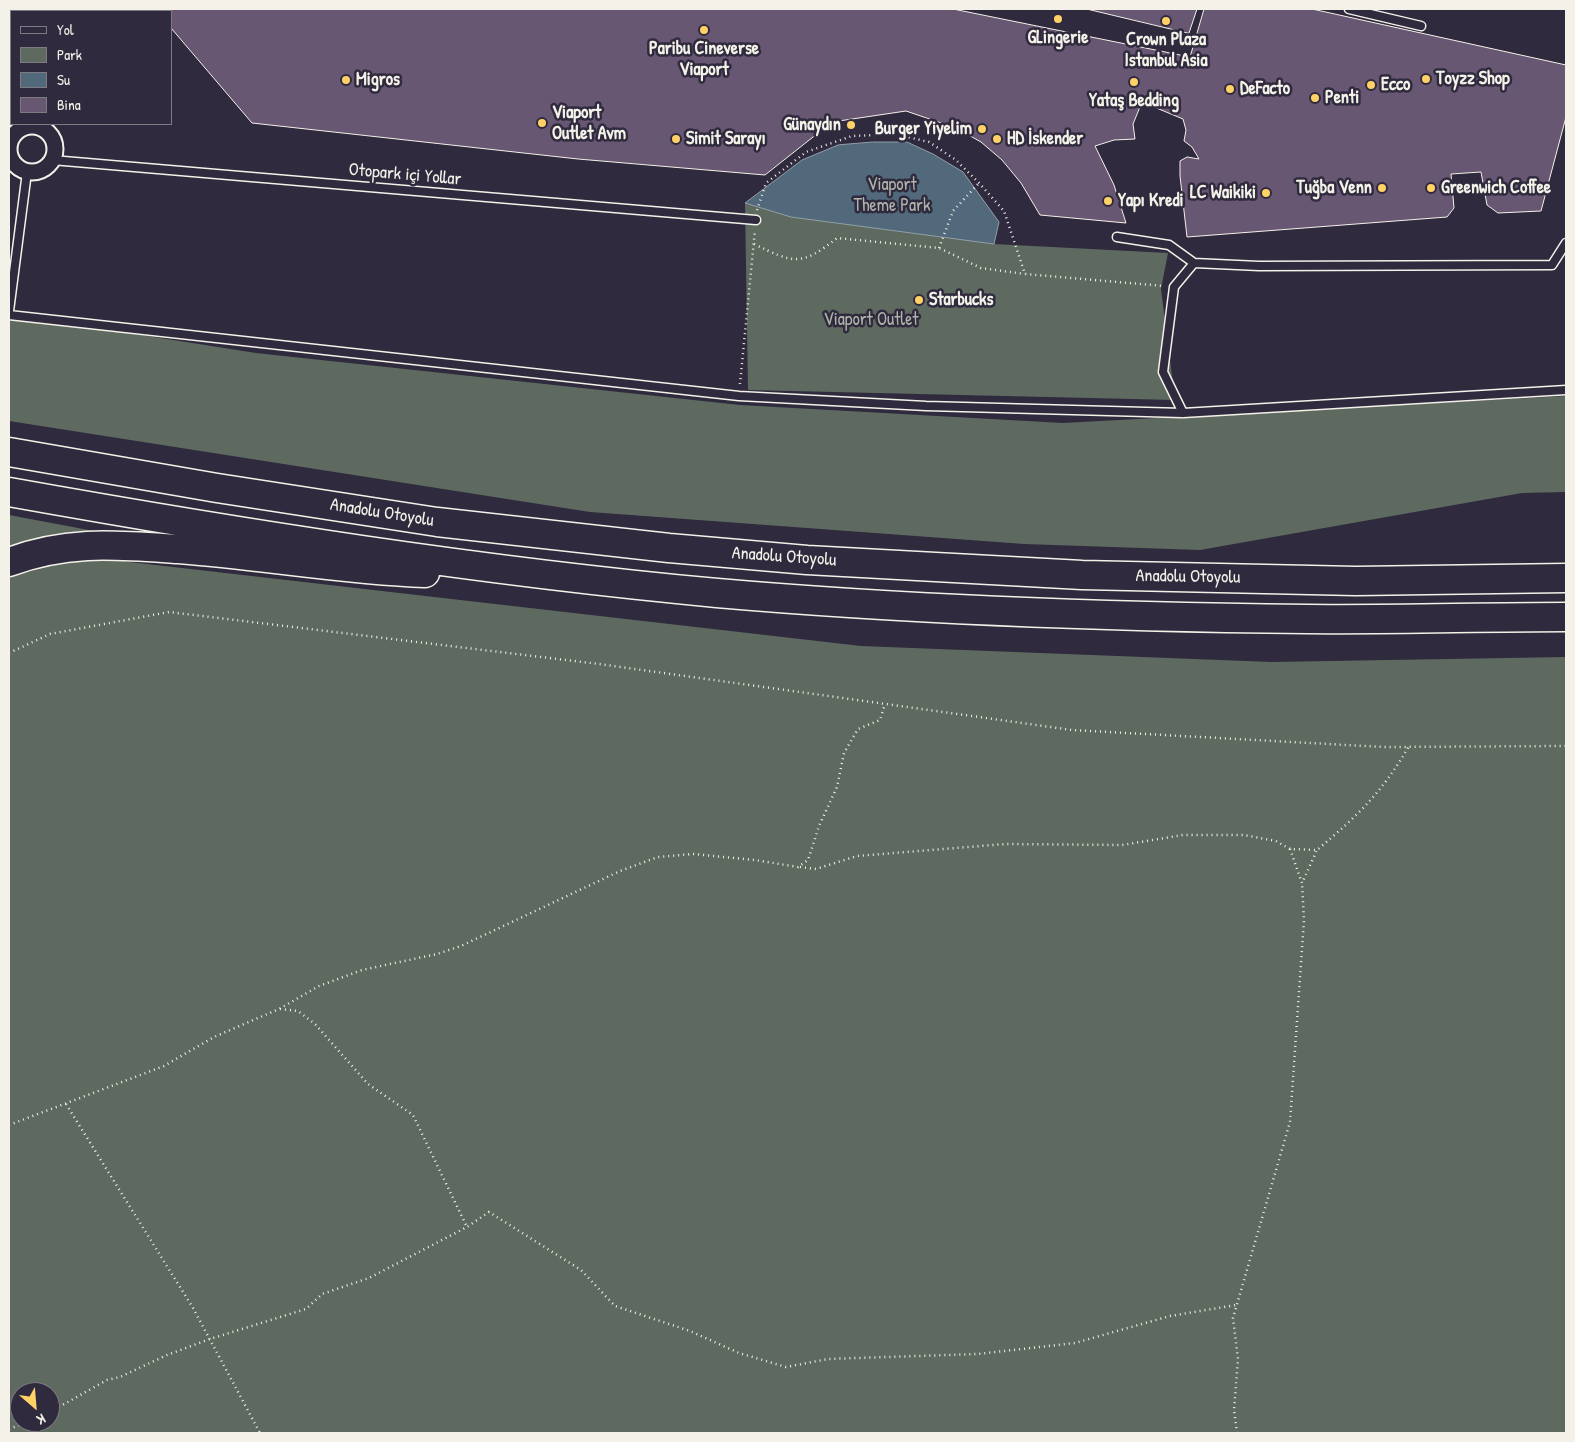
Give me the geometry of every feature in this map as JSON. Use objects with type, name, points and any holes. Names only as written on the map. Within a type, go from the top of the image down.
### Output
[{"type":"highway","name":"Anadolu Otoyolu","points":[[9,452],[217,488],[437,522],[639,545],[807,560],[1102,575],[1356,580],[1566,578]]},
{"type":"highway","points":[[9,492],[228,531],[581,579],[757,596],[1012,611],[1308,619],[1566,617]]},
{"type":"highway","points":[[9,562],[67,546],[132,545],[233,553],[375,572],[581,579]]},
{"type":"street","points":[[32,126],[47,132],[54,146],[52,160],[41,170],[17,167],[11,159],[9,145],[18,128],[32,126]]},
{"type":"lane","points":[[1349,9],[1421,26]]},
{"type":"lane","name":"Otopark içi Yollar","points":[[52,160],[756,220]]},
{"type":"lane","points":[[17,167],[9,313],[739,396],[926,406],[1183,412],[1566,390]]},
{"type":"lane","points":[[1117,237],[1169,245],[1194,263],[1259,266],[1552,266],[1566,243]]},
{"type":"lane","points":[[1183,412],[1163,372],[1174,287],[1194,263]]},
{"type":"path","points":[[739,396],[756,220],[766,184],[806,152],[852,136],[895,134],[929,142],[956,160],[1004,211],[1025,274]]},
{"type":"path","points":[[939,248],[953,211],[979,183]]},
{"type":"path","points":[[753,244],[786,260],[805,258],[820,252],[837,238],[939,248],[982,268],[1025,274],[1174,287]]},
{"type":"path","points":[[9,653],[50,634],[169,612],[599,664],[1072,730],[1409,746],[1566,746]]},
{"type":"path","points":[[798,867],[808,860],[819,826],[837,788],[844,753],[858,729],[880,720],[885,704]]},
{"type":"path","points":[[1302,882],[1317,850],[1359,815],[1392,776],[1409,746]]},
{"type":"path","points":[[9,1124],[164,1066],[214,1037],[279,1008],[319,986],[362,970],[437,954],[462,946],[620,871],[658,857],[693,854],[755,860],[816,869],[857,856],[1005,844],[1122,845],[1183,835],[1244,835],[1276,841],[1290,849],[1317,850]]},
{"type":"path","points":[[1237,1433],[1234,1410],[1238,1359],[1233,1318],[1290,1122],[1304,920],[1302,882],[1290,849]]},
{"type":"path","points":[[279,1008],[298,1011],[315,1024],[368,1084],[413,1115],[467,1226]]},
{"type":"path","points":[[66,1104],[188,1300],[260,1433]]},
{"type":"path","points":[[60,1406],[107,1380],[120,1377],[167,1355],[306,1308],[322,1294],[369,1278],[467,1226],[488,1212],[581,1270],[615,1306],[690,1331],[739,1353],[786,1367],[828,1359],[978,1354],[1066,1344],[1170,1316],[1236,1305]]},
{"type":"green space","name":"Viaport Outlet","points":[[907,142],[963,172],[999,222],[994,244],[1168,253],[1161,289],[1175,400],[748,390],[745,203],[838,145]]},
{"type":"green space","points":[[9,319],[39,319],[256,353],[740,405],[1063,423],[1566,396],[1566,492],[1522,493],[1200,550],[1024,544],[590,512],[9,421]]},
{"type":"green space","points":[[9,515],[131,538],[9,552]]},
{"type":"green space","points":[[86,557],[861,646],[1271,662],[1566,657],[1566,1433],[9,1433],[9,577]]},
{"type":"water","name":"Viaport Theme Park","points":[[907,142],[933,154],[963,172],[999,222],[994,244],[791,217],[745,203],[802,160],[838,145]]},
{"type":"building","points":[[27,9],[86,9],[84,10]]},
{"type":"building","name":"Viaport Outlet Avm","points":[[953,9],[1190,57],[1204,9],[1312,9],[1566,65],[1566,117],[1541,211],[1498,213],[1487,205],[1481,172],[1451,174],[1454,208],[1447,217],[1187,237],[1180,161],[1187,157],[1199,159],[1192,147],[1184,141],[1186,130],[1183,119],[1142,102],[1133,124],[1135,139],[1114,140],[1095,146],[1114,185],[1126,223],[1040,215],[1021,183],[1002,160],[981,142],[956,128],[906,111],[832,122],[765,175],[578,159],[252,123],[172,29],[172,10],[156,10]]},
{"type":"building","name":"Crown Plaza Istanbul Asia","points":[[1087,9],[1197,9],[1189,33]]},
{"type":"place","name":"GLingerie","points":[[1058,19]]},
{"type":"place","name":"Crown Plaza Istanbul Asia","points":[[1166,21]]},
{"type":"place","name":"Paribu Cineverse Viaport","points":[[704,30]]},
{"type":"place","name":"Toyzz Shop","points":[[1426,79]]},
{"type":"place","name":"Migros","points":[[346,80]]},
{"type":"place","name":"Yataş Bedding","points":[[1134,82]]},
{"type":"place","name":"Ecco","points":[[1371,85]]},
{"type":"place","name":"DeFacto","points":[[1230,89]]},
{"type":"place","name":"Penti","points":[[1315,98]]},
{"type":"place","name":"Viaport Outlet Avm","points":[[542,123]]},
{"type":"place","name":"Günaydın","points":[[851,125]]},
{"type":"place","name":"Burger Yiyelim","points":[[982,129]]},
{"type":"place","name":"Simit Sarayı","points":[[676,139]]},
{"type":"place","name":"HD İskender","points":[[997,139]]},
{"type":"place","name":"Tuğba Venn","points":[[1382,188]]},
{"type":"place","name":"Greenwich Coffee","points":[[1431,188]]},
{"type":"place","name":"LC Waikiki","points":[[1266,193]]},
{"type":"place","name":"Yapı Kredi","points":[[1108,201]]},
{"type":"place","name":"Starbucks","points":[[919,300]]}]
